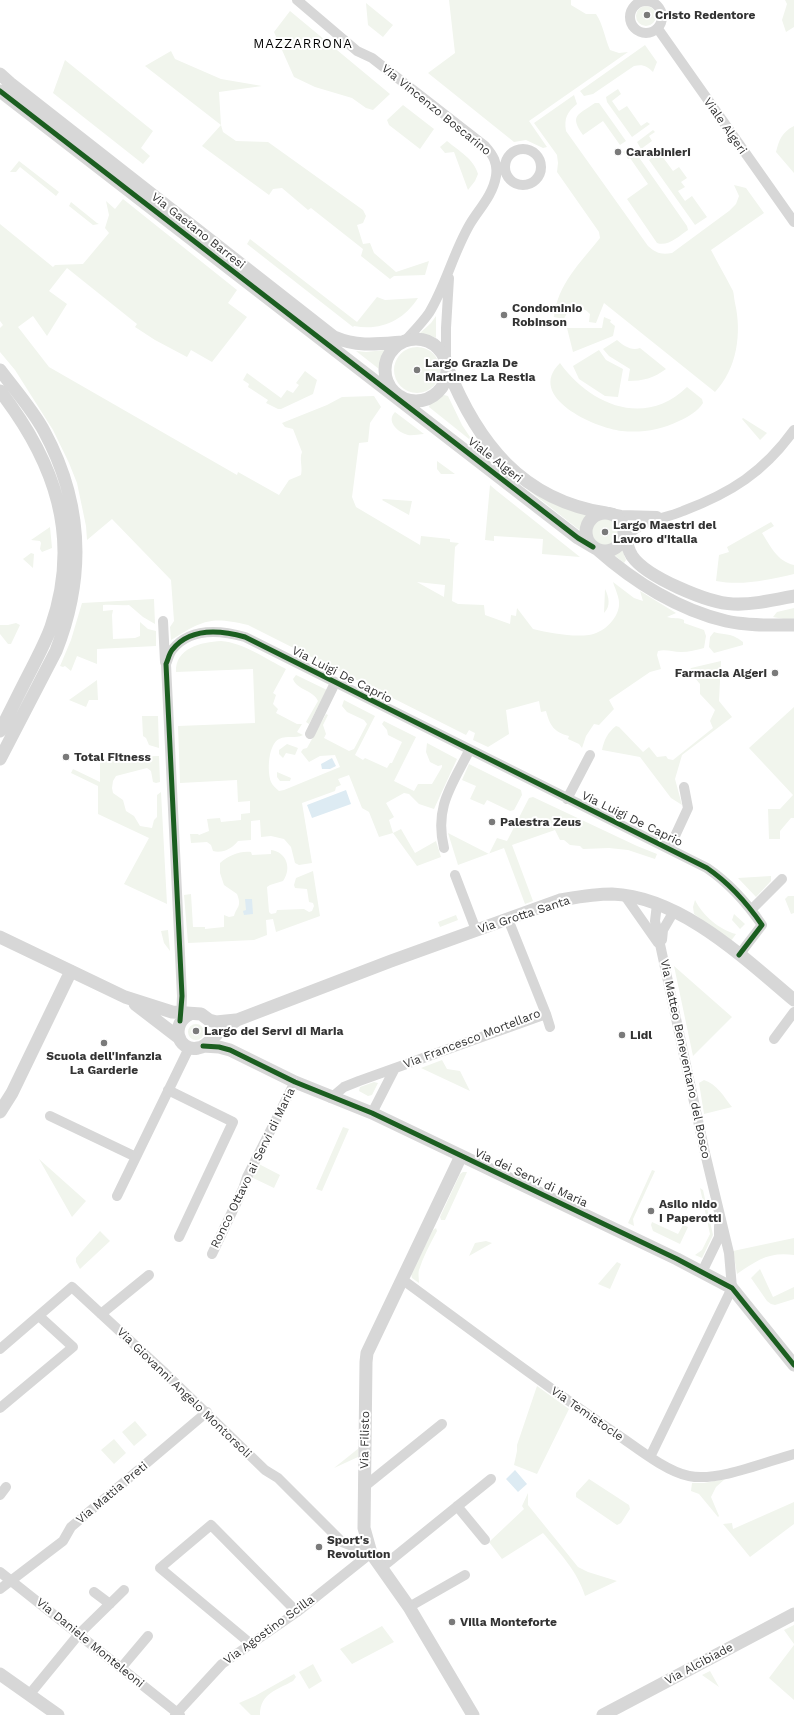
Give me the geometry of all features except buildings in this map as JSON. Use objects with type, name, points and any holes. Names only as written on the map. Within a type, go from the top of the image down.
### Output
[{"type":"street","name":"Via Vincenzo Boscarino","points":[[296,0],[357,51],[372,58],[485,146],[493,155],[497,172],[491,193],[470,224],[456,250],[449,272]]},
{"type":"street","points":[[644,0],[653,1],[659,7],[662,14],[662,22],[658,29],[650,33],[641,32],[634,27],[630,19],[631,11],[636,4],[644,0]]},
{"type":"street","name":"Viale Algeri","points":[[658,29],[794,222]]},
{"type":"street","name":"Via Gaetano Barresi","points":[[0,74],[334,337],[346,342],[362,345],[404,342]]},
{"type":"street","name":"Via Gaetano Barresi","points":[[0,92],[393,392]]},
{"type":"street","points":[[491,193],[501,185],[512,182],[524,185],[530,183],[539,175],[540,164],[536,154],[525,150],[514,151],[507,159],[506,171],[512,182]]},
{"type":"street","points":[[493,155],[507,159]]},
{"type":"street","points":[[449,272],[445,381],[432,396],[425,399],[411,400],[393,392],[386,377],[386,364],[392,351],[404,342],[428,315],[449,272]]},
{"type":"street","points":[[404,342],[417,339],[430,342],[440,350],[446,364]]},
{"type":"street","name":"Viale Algeri","points":[[446,364],[457,393],[475,426],[488,444],[507,465],[529,482],[554,497],[584,508],[608,513]]},
{"type":"street","points":[[0,370],[44,430],[56,456],[68,489],[77,538],[74,587],[62,636],[56,651],[0,759]]},
{"type":"street","points":[[0,391],[32,436],[52,480],[57,497],[64,544],[61,581],[51,626],[0,730]]},
{"type":"street","name":"Viale Algeri","points":[[393,392],[578,538],[596,549],[622,570],[683,606],[728,622],[794,625]]},
{"type":"street","points":[[667,516],[621,515],[608,513],[596,515],[588,523],[586,528],[587,538],[596,549],[610,551],[616,548],[625,536],[640,524],[667,516],[708,502],[746,480],[778,451],[794,430]]},
{"type":"street","points":[[608,513],[620,519],[626,544],[632,557],[640,564],[679,588],[702,598],[732,604],[744,604],[794,596]]},
{"type":"street","points":[[163,620],[182,996],[187,1015]]},
{"type":"street","name":"Via Luigi De Caprio","points":[[166,664],[171,651],[182,641],[193,635],[220,631],[245,637],[336,684],[692,860],[719,877],[751,910],[762,925],[739,955]]},
{"type":"street","points":[[310,734],[336,684]]},
{"type":"street","points":[[444,848],[440,825],[441,812],[446,797],[469,750]]},
{"type":"street","points":[[567,799],[590,755]]},
{"type":"street","points":[[669,849],[688,808],[684,787]]},
{"type":"street","points":[[455,875],[476,930]]},
{"type":"street","points":[[751,910],[782,879]]},
{"type":"street","name":"Via Grotta Santa","points":[[210,1034],[216,1022],[235,1021],[476,930],[560,900],[587,895],[625,896],[657,904],[674,911],[696,923],[739,955],[794,1000]]},
{"type":"street","points":[[625,896],[661,946]]},
{"type":"street","name":"Via Matteo Beneventano del Bosco","points":[[657,904],[655,921],[719,1214]]},
{"type":"street","points":[[661,946],[664,930],[674,911]]},
{"type":"street","name":"Via Francesco Mortellaro","points":[[331,1098],[344,1087],[546,1014],[508,919]]},
{"type":"street","points":[[0,937],[125,997],[165,1010],[187,1015],[205,1016],[210,1034],[219,1047],[230,1050]]},
{"type":"street","points":[[0,1112],[12,1093],[71,971]]},
{"type":"street","points":[[165,1010],[178,1002],[182,996]]},
{"type":"street","points":[[125,997],[178,1037],[189,1048],[194,1049],[210,1034]]},
{"type":"street","points":[[774,1039],[794,1012]]},
{"type":"street","points":[[546,1014],[550,1026]]},
{"type":"street","points":[[178,1037],[177,1029],[187,1015]]},
{"type":"street","points":[[230,1050],[227,1036],[235,1021]]},
{"type":"street","points":[[210,1034],[230,1050]]},
{"type":"street","points":[[117,1196],[189,1048]]},
{"type":"street","name":"Via dei Servi di Maria","points":[[230,1050],[331,1098],[372,1113],[702,1272],[732,1288],[794,1365]]},
{"type":"street","points":[[372,1113],[395,1068]]},
{"type":"street","name":"Ronco Ottavo ai Servi di Maria","points":[[212,1254],[243,1189],[247,1176],[295,1082]]},
{"type":"street","points":[[168,1090],[233,1122],[179,1237]]},
{"type":"street","points":[[50,1116],[136,1157]]},
{"type":"street","name":"Via Filisto","points":[[461,1156],[368,1353],[366,1362],[364,1528],[371,1553],[410,1606],[473,1715]]},
{"type":"street","points":[[702,1272],[719,1237],[719,1214]]},
{"type":"street","points":[[650,1457],[732,1288],[729,1253],[719,1214]]},
{"type":"street","points":[[101,1314],[149,1275]]},
{"type":"street","name":"Via Temistocle","points":[[403,1280],[579,1409],[650,1457],[677,1472],[688,1476],[706,1478],[794,1454]]},
{"type":"street","name":"Via Giovanni Angelo Montorsoli","points":[[0,1349],[72,1287],[166,1373],[265,1470],[278,1478],[342,1542],[371,1553]]},
{"type":"street","points":[[0,1408],[73,1347],[39,1316]]},
{"type":"street","name":"Via Mattia Preti","points":[[0,1589],[63,1541],[71,1527],[207,1412]]},
{"type":"street","points":[[365,1486],[442,1424]]},
{"type":"street","points":[[381,1568],[491,1479]]},
{"type":"street","points":[[457,1506],[484,1540]]},
{"type":"street","points":[[251,1644],[160,1568],[210,1525],[297,1612]]},
{"type":"street","name":"Via Agostino Scilla","points":[[177,1714],[222,1664],[297,1612],[371,1553]]},
{"type":"street","name":"Via Daniele Monteleoni","points":[[0,1572],[177,1714]]},
{"type":"street","points":[[410,1606],[465,1575]]},
{"type":"street","points":[[29,1695],[79,1634],[124,1590]]},
{"type":"street","points":[[94,1592],[110,1604]]},
{"type":"street","name":"Via Alcibiade","points":[[604,1715],[794,1614]]},
{"type":"street","points":[[121,1668],[148,1636]]},
{"type":"street","points":[[0,1674],[58,1715]]},
{"type":"shaded area","points":[[449,0],[571,0],[571,5],[586,14],[596,14],[610,50],[619,53],[628,52],[529,121],[547,147],[543,148],[526,140],[514,142],[428,73],[455,53]]},
{"type":"shaded area","points":[[785,0],[794,0],[794,27],[786,32],[782,20],[787,4]]},
{"type":"shaded area","points":[[366,3],[393,25],[383,37],[368,25]]},
{"type":"shaded area","points":[[646,6],[653,9],[656,16],[653,23],[646,26],[639,23],[636,16],[639,9]]},
{"type":"shaded area","points":[[290,11],[390,94],[373,110],[366,108],[352,98],[315,87],[294,77],[274,32]]},
{"type":"shaded area","points":[[645,45],[657,62],[653,72],[645,66],[634,66],[593,94],[584,96],[580,91]]},
{"type":"shaded area","points":[[171,51],[175,59],[221,79],[262,86],[219,92],[221,125],[145,66]]},
{"type":"shaded area","points":[[65,60],[153,131],[141,148],[150,156],[143,164],[53,93]]},
{"type":"shaded area","points":[[618,89],[621,94],[612,101],[619,111],[627,106],[641,126],[647,122],[650,124],[632,137],[607,102],[606,97]]},
{"type":"shaded area","points":[[574,95],[577,104],[567,116],[565,122],[566,131],[648,246],[654,250],[662,254],[672,253],[729,211],[736,204],[739,196],[734,185],[746,188],[764,213],[711,250],[733,291],[738,326],[738,338],[733,362],[722,383],[715,392],[604,303],[596,323],[589,322],[590,314],[579,307],[569,311],[564,319],[554,317],[556,305],[565,284],[571,274],[600,238],[599,232],[557,172],[557,155],[534,123]]},
{"type":"shaded area","points":[[595,103],[599,103],[626,141],[620,145],[603,121],[583,135],[577,123],[577,116]]},
{"type":"shaded area","points":[[403,105],[434,129],[420,149],[389,125],[387,120]]},
{"type":"shaded area","points":[[221,125],[223,132],[236,141],[268,142],[363,210],[366,216],[363,223],[357,225],[363,244],[370,243],[374,253],[396,272],[429,261],[425,275],[394,276],[390,279],[361,256],[363,249],[311,208],[308,210],[282,188],[273,189],[269,195],[202,146]]},
{"type":"shaded area","points":[[794,126],[794,173],[776,152],[782,137]]},
{"type":"shaded area","points":[[653,130],[655,132],[649,136],[652,141],[641,149],[637,142]]},
{"type":"shaded area","points":[[447,141],[466,156],[476,169],[478,174],[468,190],[454,152],[445,153],[440,147]]},
{"type":"shaded area","points":[[631,146],[687,226],[688,230],[665,244],[657,243],[627,199],[648,184],[630,158],[628,159],[623,152]]},
{"type":"shaded area","points":[[659,152],[673,171],[679,167],[687,178],[681,182],[685,187],[678,191],[685,201],[692,196],[707,217],[695,225],[649,160]]},
{"type":"shaded area","points":[[19,161],[59,192],[56,196],[20,167],[16,172],[10,172]]},
{"type":"shaded area","points":[[123,199],[237,290],[228,303],[247,317],[212,362],[191,350],[187,357],[155,340],[135,327],[137,324],[67,268],[49,291],[67,304],[47,336],[33,316],[18,327],[49,367],[237,475],[238,472],[279,495],[289,480],[301,475],[302,452],[293,429],[285,427],[282,423],[327,405],[342,397],[374,396],[381,407],[370,423],[368,442],[359,443],[352,497],[356,507],[420,545],[421,536],[450,539],[450,542],[459,543],[455,547],[452,601],[458,604],[484,605],[485,615],[510,624],[511,615],[516,616],[517,608],[533,629],[568,635],[589,635],[604,629],[612,621],[618,611],[619,600],[613,582],[634,598],[643,601],[640,591],[676,613],[667,617],[682,619],[684,620],[684,623],[704,630],[706,636],[704,648],[684,652],[664,650],[658,651],[657,655],[661,669],[650,672],[609,700],[614,709],[599,725],[594,724],[586,736],[582,748],[579,744],[568,739],[569,736],[560,733],[553,728],[546,711],[541,712],[539,701],[506,710],[509,734],[488,747],[473,740],[475,733],[469,730],[466,735],[248,625],[225,621],[208,622],[191,628],[171,640],[170,627],[174,621],[171,580],[112,519],[87,540],[86,526],[77,483],[69,463],[53,430],[15,370],[0,352],[0,328],[3,325],[0,321],[0,224],[53,267],[55,265],[83,264],[109,233],[105,228],[109,215],[106,201],[115,209]],"holes":[[[417,582],[445,585],[444,597]]]},
{"type":"shaded area","points":[[71,202],[99,224],[93,225],[69,206]]},
{"type":"shaded area","points":[[250,239],[357,322],[377,297],[385,300],[418,298],[405,313],[390,322],[373,327],[353,327],[247,244]]},
{"type":"shaded area","points":[[436,316],[436,338],[420,333],[431,323]]},
{"type":"shaded area","points":[[604,317],[611,320],[610,322],[615,326],[613,336],[573,352],[567,328],[602,328]]},
{"type":"shaded area","points":[[617,340],[628,347],[634,349],[640,348],[666,369],[657,375],[648,378],[628,381],[630,369],[609,356],[603,349]]},
{"type":"shaded area","points":[[417,347],[430,351],[436,357],[440,370],[436,383],[430,389],[417,393],[404,389],[398,383],[394,370],[398,357],[404,351]]},
{"type":"shaded area","points":[[385,350],[380,361],[379,369],[356,351],[366,352]]},
{"type":"shaded area","points":[[599,350],[606,360],[623,369],[618,397],[605,396],[579,379],[573,366]]},
{"type":"shaded area","points":[[560,363],[572,378],[587,390],[602,400],[619,406],[636,408],[654,406],[671,399],[687,387],[702,399],[703,403],[696,411],[686,418],[658,429],[636,432],[610,429],[581,417],[568,409],[557,399],[551,388],[552,376]]},
{"type":"shaded area","points":[[305,371],[317,380],[313,394],[281,409],[266,403],[268,400],[248,387],[249,384],[243,380],[247,373],[281,398],[287,390],[293,393],[299,385],[296,383]]},
{"type":"shaded area","points":[[444,395],[448,396],[462,425],[474,443],[429,407],[430,404]]},
{"type":"shaded area","points":[[395,412],[424,434],[404,434],[397,429],[392,422]]},
{"type":"shaded area","points":[[743,418],[767,433],[760,440],[742,419]]},
{"type":"shaded area","points":[[437,461],[455,474],[441,474],[437,469]]},
{"type":"shaded area","points":[[490,485],[580,557],[542,554],[543,539],[494,536],[494,541],[485,540]]},
{"type":"shaded area","points":[[527,489],[556,504],[589,515],[584,522],[582,532]]},
{"type":"shaded area","points":[[382,500],[412,501],[409,515]]},
{"type":"shaded area","points":[[605,518],[615,522],[619,532],[615,542],[605,546],[595,542],[591,532],[595,522]]},
{"type":"shaded area","points":[[771,522],[774,526],[762,533],[779,557],[794,565],[794,574],[745,583],[716,581],[719,555],[729,552],[727,547]]},
{"type":"shaded area","points":[[50,527],[52,548],[42,552],[40,549],[40,541],[31,540]]},
{"type":"shaded area","points":[[622,549],[626,560],[624,563],[613,554]]},
{"type":"shaded area","points":[[31,553],[34,554],[33,568],[23,559]]},
{"type":"shaded area","points":[[605,589],[609,601],[608,607],[604,613]]},
{"type":"shaded area","points":[[154,599],[155,624],[143,617],[129,605],[103,605],[103,611],[113,610],[113,639],[135,638],[140,636],[140,622],[148,629],[156,631],[156,646],[97,649],[97,664],[77,656],[71,671],[65,666],[60,666],[71,640],[82,603]]},
{"type":"shaded area","points":[[794,608],[794,621],[773,617],[777,612]]},
{"type":"shaded area","points":[[16,623],[20,625],[11,644],[8,644],[0,634],[0,625]]},
{"type":"shaded area","points":[[714,632],[735,637],[743,642],[743,645],[714,653],[709,647],[710,637]]},
{"type":"shaded area","points":[[221,641],[230,642],[246,648],[286,669],[273,693],[276,695],[273,704],[278,709],[276,713],[297,724],[302,724],[297,732],[303,735],[297,737],[285,737],[275,742],[269,759],[269,771],[271,782],[279,791],[340,767],[335,755],[320,756],[309,762],[301,752],[303,749],[307,748],[326,714],[328,715],[323,725],[326,734],[324,738],[349,751],[354,749],[367,724],[364,720],[347,712],[342,706],[344,700],[375,716],[355,755],[363,760],[365,758],[387,768],[390,763],[392,763],[402,742],[388,735],[387,730],[382,724],[384,721],[416,737],[394,781],[414,791],[418,784],[432,784],[442,765],[438,766],[430,762],[426,752],[427,743],[457,759],[434,809],[419,804],[409,794],[404,793],[386,803],[394,817],[389,820],[393,833],[379,837],[369,812],[362,808],[349,775],[338,779],[341,785],[336,787],[335,791],[302,803],[312,863],[299,865],[295,863],[291,847],[284,839],[271,836],[261,837],[260,820],[251,821],[251,840],[238,841],[224,851],[213,851],[211,845],[207,842],[191,843],[190,834],[199,835],[209,831],[207,819],[220,818],[221,822],[241,820],[241,814],[250,813],[250,801],[238,802],[237,780],[180,783],[178,726],[255,723],[253,669],[176,672],[180,657],[185,652],[198,645]]},
{"type":"shaded area","points":[[721,661],[719,701],[732,717],[682,755],[675,779],[682,805],[671,798],[640,757],[602,750],[603,746],[605,740],[616,726],[619,727],[643,752],[649,747],[657,757],[666,756],[668,759],[673,760],[713,728],[710,721],[715,710],[700,694],[700,684],[689,671],[691,668]]},
{"type":"shaded area","points":[[296,675],[327,690],[309,724],[306,722],[318,701],[313,694],[295,683],[293,679]]},
{"type":"shaded area","points":[[97,680],[98,700],[89,700],[86,707],[69,700]]},
{"type":"shaded area","points":[[794,707],[794,818],[791,818],[780,831],[780,839],[769,839],[768,809],[780,809],[793,795],[749,748]]},
{"type":"shaded area","points":[[142,716],[158,716],[159,748],[149,745],[146,738],[143,736]]},
{"type":"shaded area","points":[[287,744],[298,748],[295,755],[286,753],[283,758],[279,754],[279,750]]},
{"type":"shaded area","points":[[159,756],[160,782],[153,782],[151,771],[147,768],[116,776],[113,781],[112,788],[113,793],[123,800],[126,811],[134,816],[140,826],[152,828],[154,820],[157,817],[157,795],[161,792],[167,904],[124,884],[149,838],[98,814],[98,786],[71,773],[73,769],[100,782],[100,758]]},
{"type":"shaded area","points":[[332,758],[336,766],[330,769],[322,769],[321,764]]},
{"type":"shaded area","points":[[469,764],[521,790],[522,795],[514,810],[510,811],[487,800],[484,805],[470,799],[476,786],[462,780]]},
{"type":"shaded area","points":[[277,772],[291,778],[290,781],[280,781],[277,777]]},
{"type":"shaded area","points":[[346,790],[351,804],[312,818],[307,805]]},
{"type":"shaded area","points":[[533,797],[657,854],[655,859],[628,850],[609,848],[583,849],[580,846],[570,845],[564,840],[560,840],[555,830],[512,845],[533,901],[525,904],[504,848],[489,853],[497,838],[507,841],[529,798]]},
{"type":"shaded area","points":[[401,829],[415,853],[436,841],[441,857],[417,866],[393,833]]},
{"type":"shaded area","points":[[448,833],[488,854],[458,865]]},
{"type":"shaded area","points":[[271,850],[281,854],[286,862],[287,871],[283,881],[267,887],[269,912],[271,914],[276,913],[277,910],[304,909],[309,912],[312,911],[314,906],[313,903],[309,902],[307,889],[295,888],[294,885],[296,878],[313,871],[320,916],[276,932],[273,919],[266,920],[267,935],[254,940],[188,943],[184,895],[191,894],[193,927],[205,927],[205,929],[224,927],[224,915],[229,917],[234,916],[239,902],[237,894],[224,885],[220,873],[220,863],[239,853],[251,852],[252,855],[271,854]]},
{"type":"shaded area","points":[[771,876],[771,881],[756,897],[738,878]]},
{"type":"shaded area","points":[[788,896],[794,896],[794,913],[791,914],[785,899]]},
{"type":"shaded area","points":[[245,899],[252,899],[253,914],[244,915],[243,911],[246,910]]},
{"type":"shaded area","points":[[695,900],[698,906],[712,922],[736,934],[731,941],[694,914],[693,907]]},
{"type":"shaded area","points":[[734,914],[745,924],[740,929],[732,920]]},
{"type":"shaded area","points":[[456,915],[458,920],[440,927],[438,922]]},
{"type":"shaded area","points":[[168,930],[170,951],[164,943],[161,931]]},
{"type":"shaded area","points":[[674,966],[732,1017],[693,1056]]},
{"type":"shaded area","points":[[196,1024],[203,1029],[204,1032],[199,1039],[196,1040],[189,1035],[188,1032],[193,1025]]},
{"type":"shaded area","points":[[442,1060],[447,1069],[460,1071],[470,1091],[421,1068]]},
{"type":"shaded area","points":[[704,1080],[713,1084],[732,1107],[704,1114],[699,1083]]},
{"type":"shaded area","points":[[374,1082],[378,1083],[372,1095],[368,1096],[359,1091],[360,1087]]},
{"type":"shaded area","points":[[343,1127],[349,1129],[322,1191],[316,1189]]},
{"type":"shaded area","points":[[39,1159],[86,1201],[72,1217]]},
{"type":"shaded area","points":[[257,1163],[280,1175],[274,1188],[251,1177]]},
{"type":"shaded area","points":[[652,1170],[655,1171],[633,1219],[634,1226],[628,1223]]},
{"type":"shaded area","points":[[467,1172],[445,1220],[441,1220],[440,1217],[460,1174]]},
{"type":"shaded area","points":[[700,1188],[703,1190],[713,1235],[702,1258],[695,1255],[702,1250],[710,1234]]},
{"type":"shaded area","points":[[652,1222],[678,1234],[683,1225],[688,1227],[680,1244],[653,1231],[651,1225]]},
{"type":"shaded area","points":[[436,1228],[437,1231],[419,1270],[419,1283],[412,1278],[411,1274],[433,1230]]},
{"type":"shaded area","points":[[100,1231],[110,1241],[80,1269],[76,1262],[76,1258]]},
{"type":"shaded area","points":[[794,1238],[794,1255],[785,1254],[764,1258],[737,1274],[733,1251]]},
{"type":"shaded area","points":[[486,1241],[492,1243],[469,1256],[475,1243]]},
{"type":"shaded area","points":[[617,1262],[621,1264],[610,1289],[598,1284]]},
{"type":"shaded area","points":[[760,1269],[773,1297],[794,1287],[794,1299],[775,1305],[767,1301],[751,1278]]},
{"type":"shaded area","points":[[537,1386],[569,1409],[537,1474],[514,1465],[517,1445]]},
{"type":"shaded area","points":[[135,1421],[147,1435],[134,1446],[122,1432]]},
{"type":"shaded area","points":[[114,1439],[126,1453],[114,1464],[101,1450]]},
{"type":"shaded area","points":[[359,1448],[358,1457],[334,1468]]},
{"type":"shaded area","points":[[515,1470],[527,1484],[518,1492],[506,1479]]},
{"type":"shaded area","points":[[589,1479],[629,1505],[630,1509],[621,1523],[617,1525],[576,1497],[576,1493]]},
{"type":"shaded area","points":[[725,1479],[716,1487],[711,1497],[719,1516],[718,1517],[699,1494],[691,1491],[692,1483],[704,1483]]},
{"type":"shaded area","points":[[528,1493],[528,1505],[578,1567],[588,1572],[617,1581],[585,1596],[573,1571],[543,1533],[502,1559],[489,1542],[524,1509],[522,1506]]},
{"type":"shaded area","points":[[794,1502],[794,1524],[750,1557],[723,1524],[732,1523],[733,1529]]},
{"type":"shaded area","points":[[794,1625],[794,1644],[784,1630]]},
{"type":"shaded area","points":[[382,1626],[394,1642],[352,1664],[340,1649]]},
{"type":"shaded area","points":[[794,1645],[794,1700],[769,1678]]},
{"type":"shaded area","points":[[313,1664],[322,1681],[309,1689],[299,1672]]},
{"type":"shaded area","points":[[710,1671],[719,1687],[702,1675]]},
{"type":"shaded area","points":[[294,1674],[296,1677],[293,1681],[270,1693],[266,1697],[261,1708],[260,1715],[251,1715],[239,1703],[255,1696]]},
{"type":"cycle path","points":[[0,91],[578,538],[593,547]]},
{"type":"cycle path","points":[[180,1021],[182,996],[166,664],[172,650],[179,643],[187,637],[206,632],[226,633],[245,637],[707,868],[723,880],[737,894],[762,925],[739,955]]},
{"type":"cycle path","points":[[203,1046],[219,1047],[230,1050],[295,1082],[372,1113],[677,1259],[732,1288],[794,1365]]},
{"type":"place","name":"Cristo Redentore","points":[[647,15]]},
{"type":"place","name":"Carabinieri","points":[[618,152]]},
{"type":"place","name":"Condominio Robinson","points":[[504,315]]},
{"type":"place","name":"Largo Grazia De Martinez La Restia","points":[[417,370]]},
{"type":"place","name":"Largo Maestri del Lavoro d'Italia","points":[[605,532]]},
{"type":"place","name":"Farmacia Algeri","points":[[775,673]]},
{"type":"place","name":"Total Fitness","points":[[66,757]]},
{"type":"place","name":"Palestra Zeus","points":[[492,822]]},
{"type":"place","name":"Largo dei Servi di Maria","points":[[196,1031]]},
{"type":"place","name":"Lidl","points":[[622,1035]]},
{"type":"place","name":"Scuola dell'infanzia La Garderie","points":[[104,1043]]},
{"type":"place","name":"Asilo nido I Paperotti","points":[[651,1211]]},
{"type":"place","name":"Sport's Revolution","points":[[319,1547]]},
{"type":"place","name":"Villa Monteforte","points":[[452,1622]]},
{"type":"district","name":"MAZZARRONA","points":[[303,44]]}]
